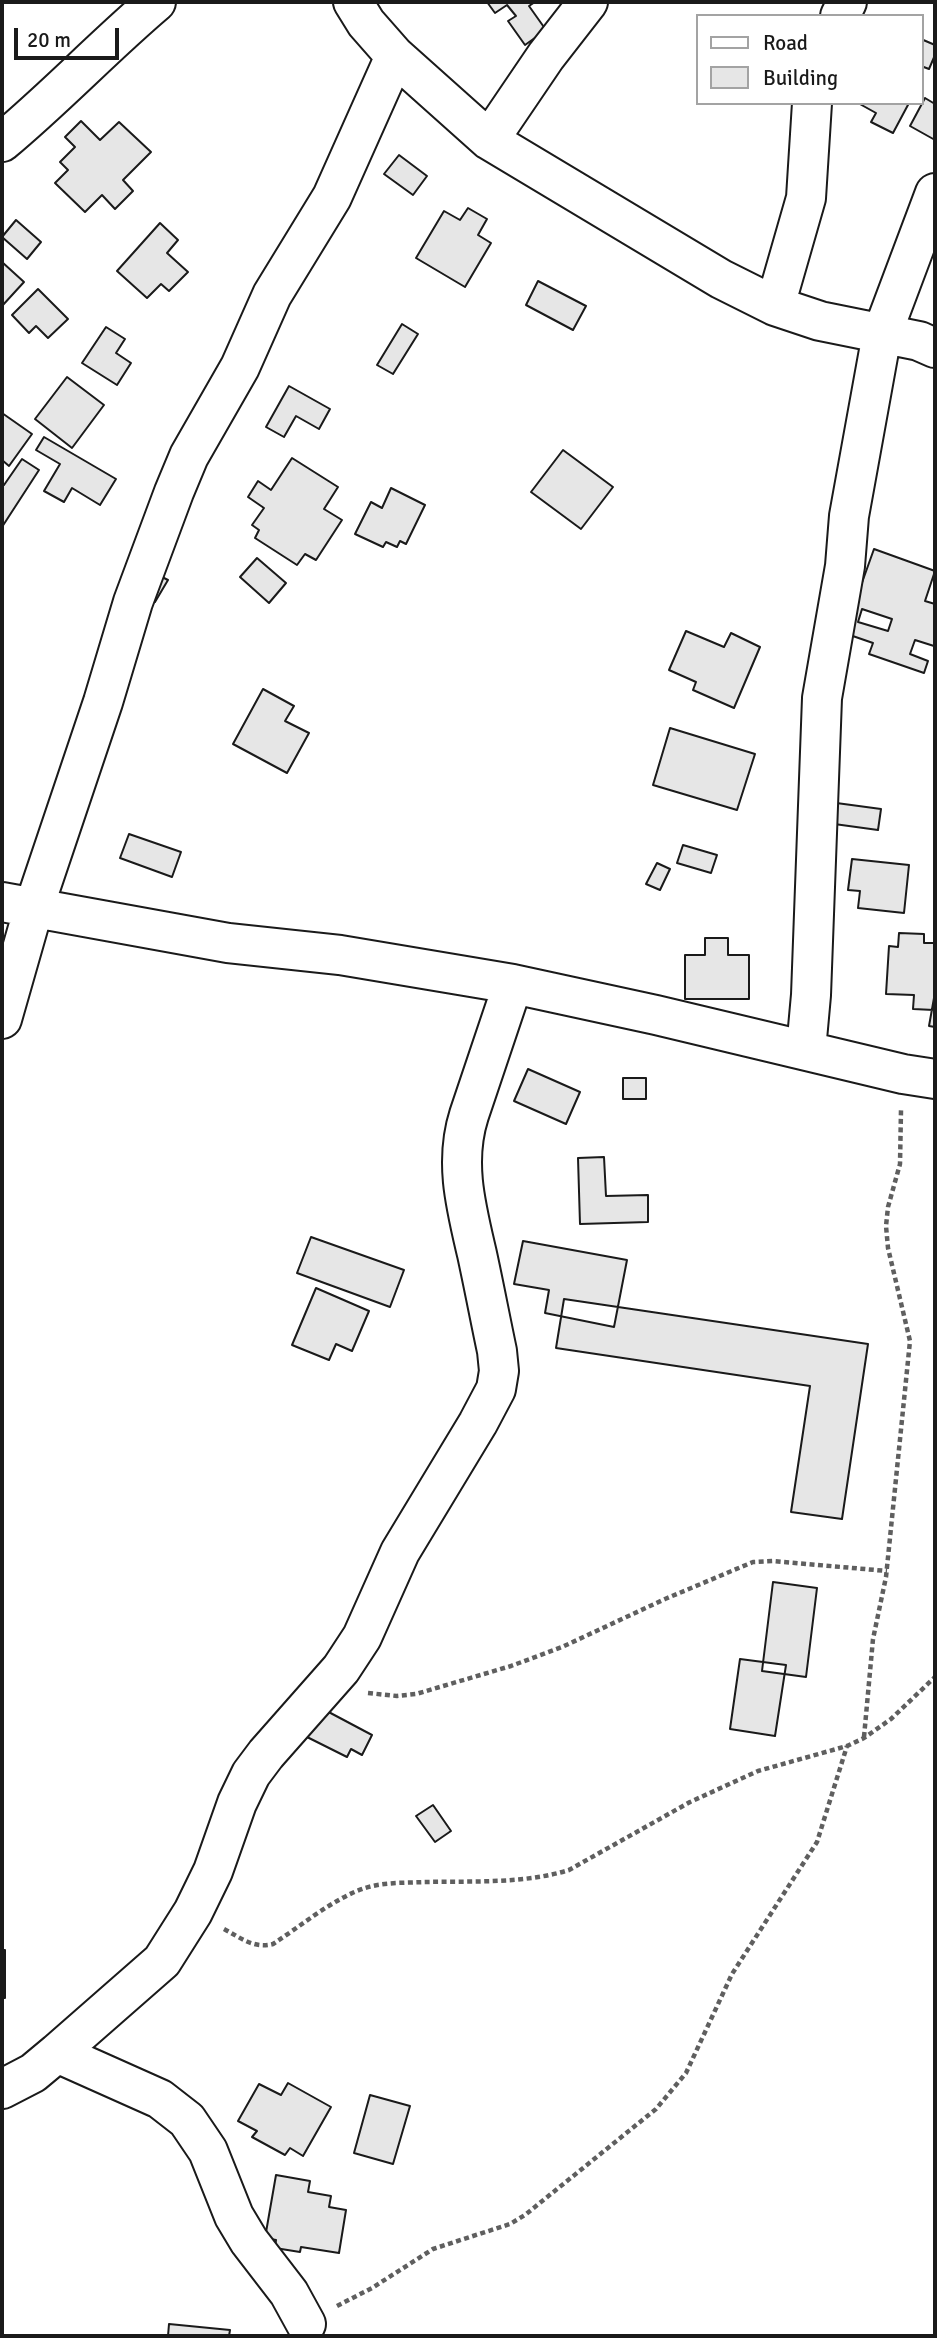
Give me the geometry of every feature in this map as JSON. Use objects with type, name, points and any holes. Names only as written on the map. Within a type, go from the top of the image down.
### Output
[{"type":"street","points":[[2,142],[156,2]]},
{"type":"street","points":[[353,2],[366,23],[394,57],[489,140],[721,279],[775,306],[820,321],[919,341],[935,348]]},
{"type":"street","points":[[489,140],[588,2]]},
{"type":"street","points":[[2,1019],[18,904],[103,702],[133,602],[184,468],[240,368],[272,295],[332,197],[394,57]]},
{"type":"street","points":[[775,306],[806,198],[812,105]]},
{"type":"street","points":[[806,1050],[812,982],[822,698],[845,566],[849,516],[882,334],[935,194]]},
{"type":"street","points":[[18,904],[229,943],[340,955],[513,984],[919,1076]]},
{"type":"street","points":[[2,2089],[33,2073],[162,1961],[193,1912],[213,1871],[237,1803],[251,1774],[341,1669],[362,1637],[400,1552],[496,1389],[499,1371],[497,1350],[464,1194],[461,1155],[466,1125],[513,984]]},
{"type":"street","points":[[57,2053],[160,2099],[187,2120],[208,2151],[234,2216],[249,2241],[289,2293],[306,2324]]},
{"type":"path","points":[[864,1738],[873,1639],[887,1571],[910,1341],[888,1248],[886,1226],[888,1207],[919,1076]]},
{"type":"path","points":[[328,1684],[397,1696],[432,1689],[512,1666],[562,1647],[753,1562],[773,1561],[887,1571]]},
{"type":"path","points":[[193,1912],[257,1946],[264,1946],[274,1944],[348,1895],[367,1887],[399,1883],[496,1881],[555,1874],[582,1864],[690,1802],[758,1771],[847,1746],[864,1738],[891,1718],[935,1677]]},
{"type":"path","points":[[306,2324],[372,2288],[433,2249],[510,2224],[526,2215],[656,2109],[686,2073],[732,1974],[817,1842],[847,1746]]},
{"type":"building","points":[[487,2],[535,2],[529,6],[546,30],[525,45],[508,21],[516,16],[507,5],[495,13]]},
{"type":"building","points":[[923,40],[935,45],[935,55],[929,69],[923,67]]},
{"type":"building","points":[[925,98],[935,104],[935,140],[910,126]]},
{"type":"building","points":[[862,105],[908,105],[893,133],[871,122],[876,113]]},
{"type":"building","points":[[81,121],[100,140],[119,122],[151,152],[123,180],[133,191],[115,209],[102,195],[85,212],[55,183],[68,170],[60,162],[75,147],[65,137]]},
{"type":"building","points":[[399,155],[427,176],[413,195],[384,174]]},
{"type":"building","points":[[468,208],[487,219],[478,235],[491,243],[465,287],[416,258],[444,211],[460,220]]},
{"type":"building","points":[[16,220],[41,242],[27,259],[2,237]]},
{"type":"building","points":[[160,223],[178,240],[167,253],[188,272],[169,291],[161,284],[147,298],[117,271]]},
{"type":"building","points":[[2,262],[24,282],[2,306]]},
{"type":"building","points":[[538,281],[586,306],[573,330],[526,305]]},
{"type":"building","points":[[38,289],[68,319],[48,338],[36,326],[29,333],[12,315]]},
{"type":"building","points":[[402,324],[418,334],[393,374],[377,365]]},
{"type":"building","points":[[106,327],[125,339],[116,353],[131,363],[117,385],[82,363]]},
{"type":"building","points":[[67,377],[104,405],[72,448],[35,419]]},
{"type":"building","points":[[289,386],[330,409],[319,429],[296,416],[284,437],[266,427]]},
{"type":"building","points":[[2,413],[32,434],[9,466],[2,460]]},
{"type":"building","points":[[44,437],[116,479],[100,505],[72,488],[64,502],[44,491],[60,464],[36,450]]},
{"type":"building","points":[[563,450],[613,487],[581,529],[531,492]]},
{"type":"building","points":[[292,458],[338,487],[324,509],[342,520],[316,560],[305,554],[297,565],[255,538],[259,530],[252,525],[264,508],[248,497],[258,481],[271,490]]},
{"type":"building","points":[[22,459],[39,470],[2,527],[2,483],[4,485]]},
{"type":"building","points":[[391,488],[425,505],[406,544],[400,541],[397,547],[386,542],[383,547],[355,534],[371,502],[382,508]]},
{"type":"building","points":[[874,549],[935,571],[925,601],[935,604],[934,646],[915,640],[910,654],[928,661],[924,673],[869,654],[873,643],[844,633]],"holes":[[[862,609],[892,619],[888,631],[858,622]]]},
{"type":"building","points":[[257,558],[286,583],[269,603],[240,577]]},
{"type":"building","points":[[152,572],[168,580],[155,602],[140,594]]},
{"type":"building","points":[[686,631],[724,647],[731,633],[760,647],[734,708],[693,690],[696,682],[669,670]]},
{"type":"building","points":[[263,689],[294,706],[285,721],[309,733],[287,773],[233,744]]},
{"type":"building","points":[[670,728],[755,754],[737,810],[653,785]]},
{"type":"building","points":[[829,802],[881,809],[878,830],[827,823]]},
{"type":"building","points":[[129,834],[181,852],[172,877],[120,858]]},
{"type":"building","points":[[683,845],[717,855],[711,873],[677,863]]},
{"type":"building","points":[[852,859],[909,865],[904,913],[858,908],[860,891],[848,890]]},
{"type":"building","points":[[657,863],[670,869],[660,890],[646,884]]},
{"type":"building","points":[[899,933],[924,934],[924,943],[935,943],[934,1010],[913,1009],[914,995],[886,994],[889,946],[898,947]]},
{"type":"building","points":[[705,938],[728,938],[728,955],[749,955],[749,999],[685,999],[685,955],[705,955]]},
{"type":"building","points":[[935,998],[935,1027],[929,1026]]},
{"type":"building","points":[[528,1069],[580,1092],[566,1124],[514,1101]]},
{"type":"building","points":[[623,1078],[646,1078],[646,1099],[623,1099]]},
{"type":"building","points":[[604,1157],[606,1196],[648,1195],[648,1222],[580,1224],[578,1158]]},
{"type":"building","points":[[311,1237],[404,1270],[390,1307],[297,1273]]},
{"type":"building","points":[[523,1241],[627,1260],[614,1327],[545,1313],[549,1290],[514,1284]]},
{"type":"building","points":[[316,1288],[369,1311],[352,1351],[336,1344],[329,1360],[292,1345]]},
{"type":"building","points":[[564,1299],[868,1344],[842,1519],[791,1512],[810,1386],[556,1348]]},
{"type":"building","points":[[773,1582],[817,1588],[806,1677],[762,1671]]},
{"type":"building","points":[[740,1659],[786,1665],[775,1736],[730,1729]]},
{"type":"building","points":[[323,1709],[372,1735],[362,1755],[351,1749],[347,1757],[307,1737]]},
{"type":"building","points":[[433,1805],[451,1831],[435,1842],[416,1816]]},
{"type":"building","points":[[2,1950],[5,1950],[5,1998],[2,1998]]},
{"type":"building","points":[[288,2083],[331,2107],[303,2156],[290,2148],[285,2155],[252,2137],[257,2131],[238,2121],[259,2084],[281,2095]]},
{"type":"building","points":[[370,2095],[410,2106],[393,2164],[354,2153]]},
{"type":"building","points":[[276,2175],[310,2181],[308,2192],[331,2196],[329,2207],[346,2210],[339,2253],[301,2247],[300,2252],[275,2248],[276,2240],[265,2238]]},
{"type":"building","points":[[169,2324],[230,2330],[229,2336],[168,2336]]}]
